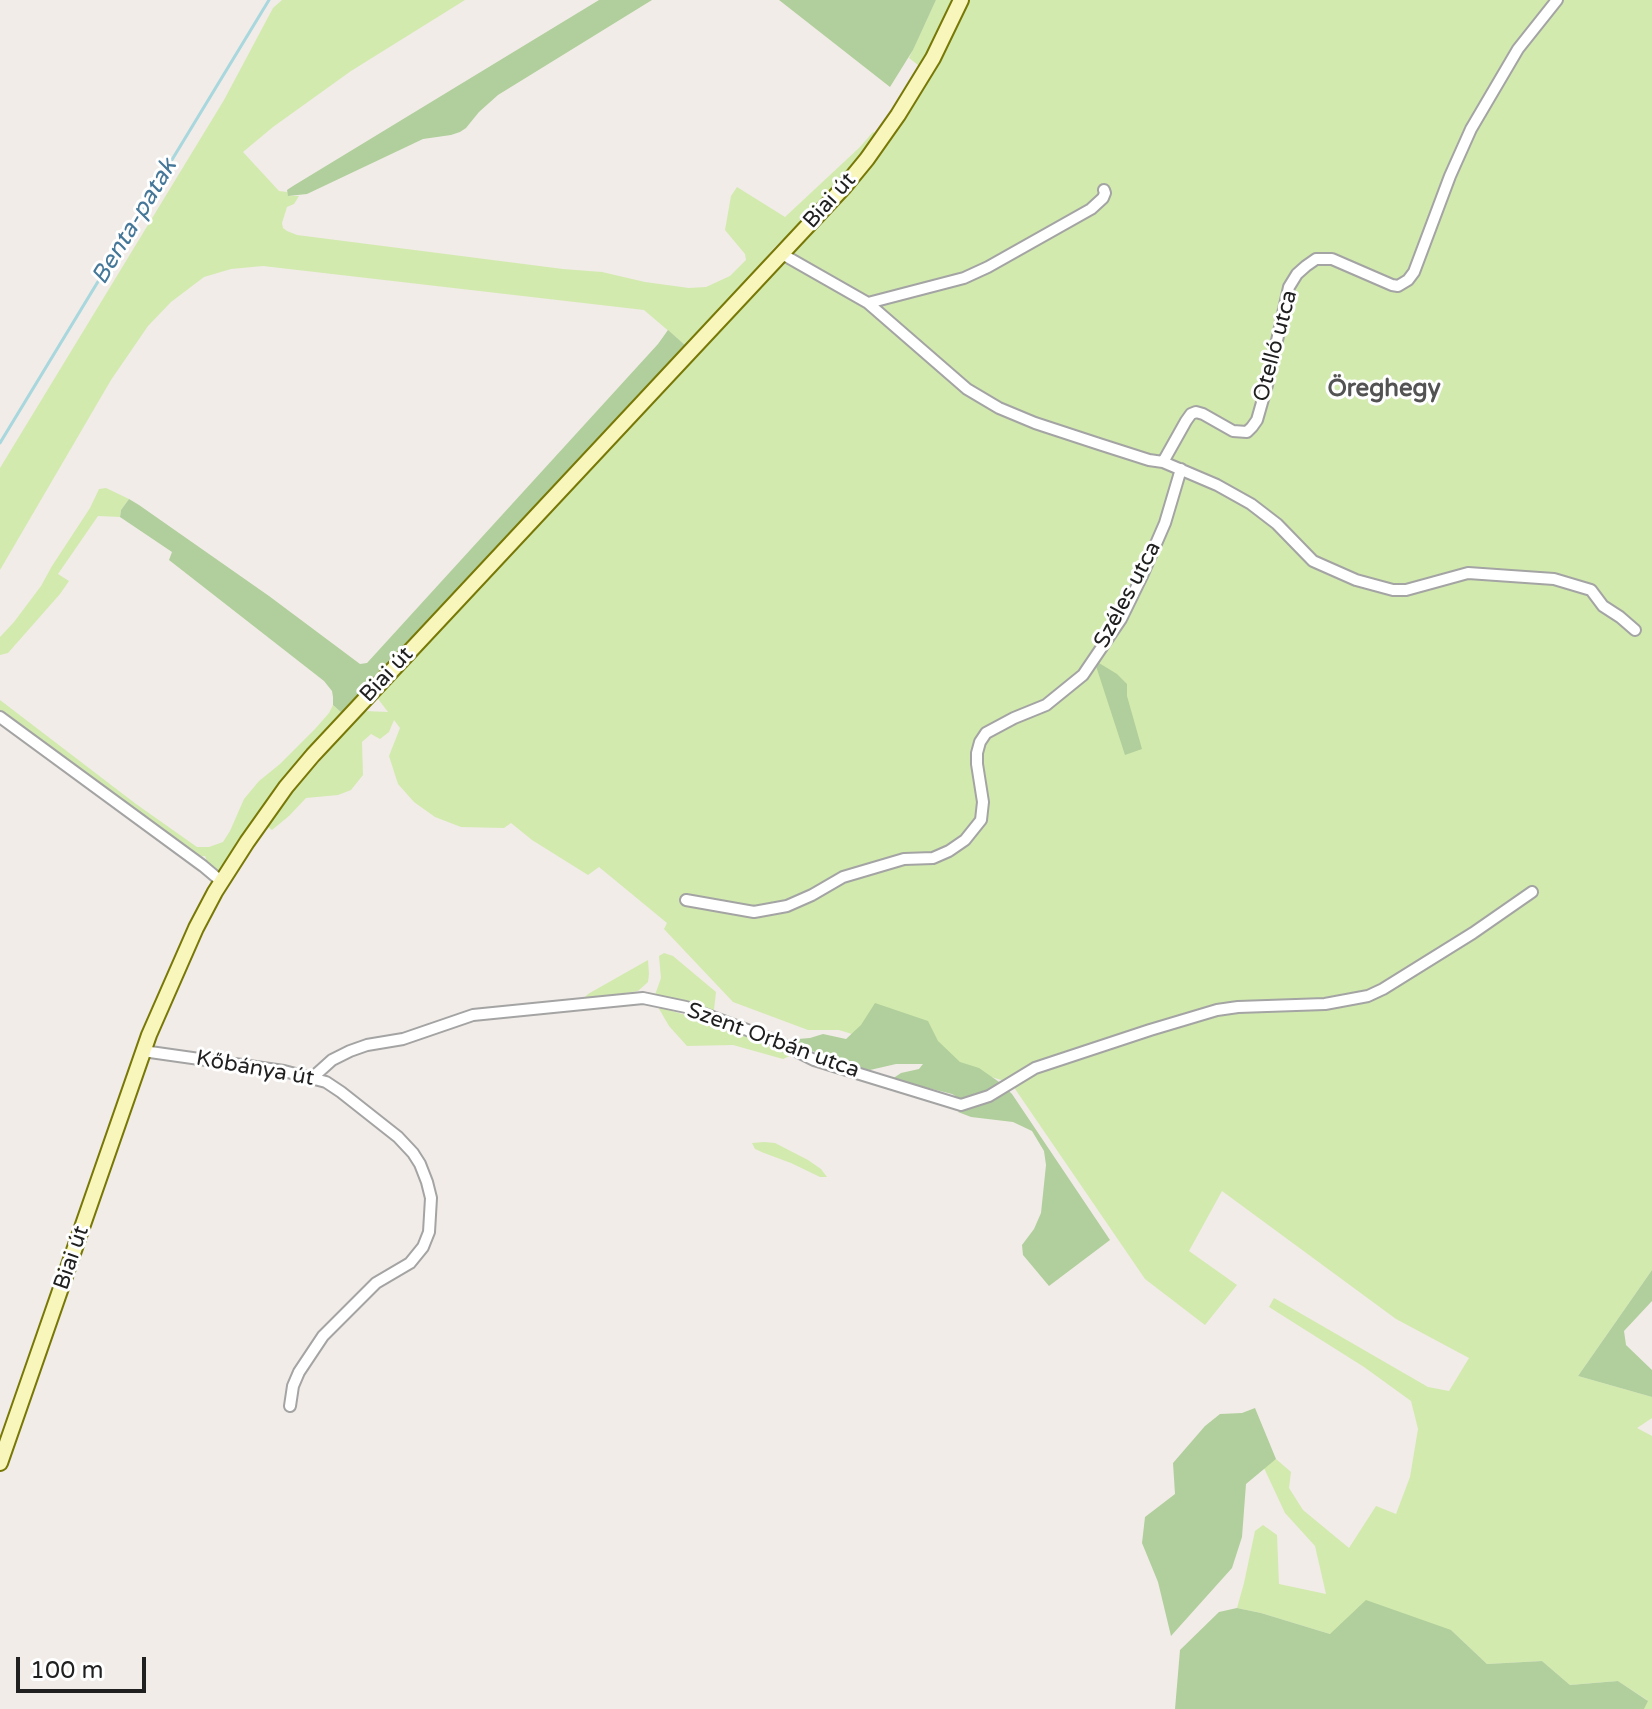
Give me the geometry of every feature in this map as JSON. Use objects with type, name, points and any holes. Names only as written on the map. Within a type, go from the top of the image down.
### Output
[{"type":"main road","name":"Biai út","points":[[0,1463],[143,1051],[190,940],[222,882],[266,814],[313,755],[844,187],[884,136],[933,58],[961,0]]},
{"type":"street","name":"Otelló utca","points":[[1163,462],[1186,421],[1196,412],[1233,431],[1247,432],[1252,427],[1267,385],[1289,287],[1306,266],[1316,259],[1332,259],[1392,285],[1398,286],[1408,280],[1414,272],[1471,129],[1518,49],[1557,0]]},
{"type":"street","points":[[868,303],[964,278],[988,267],[1091,209],[1103,198],[1104,190]]},
{"type":"street","points":[[782,254],[868,303],[967,389],[999,408],[1086,440],[1163,462],[1217,485],[1251,504],[1277,524],[1313,561],[1356,580],[1406,590],[1468,573],[1554,579],[1591,590],[1603,606],[1635,630]]},
{"type":"street","name":"Széles utca","points":[[686,900],[754,912],[787,906],[843,877],[904,859],[933,858],[965,840],[981,820],[983,802],[977,764],[980,742],[986,733],[1046,705],[1083,675],[1121,619],[1142,576],[1165,523],[1181,469]]},
{"type":"street","points":[[0,717],[222,882]]},
{"type":"street","name":"Szent Orbán utca","points":[[312,1078],[332,1060],[350,1051],[403,1039],[473,1015],[643,998],[686,1007],[774,1040],[814,1060],[961,1105],[989,1096],[1035,1068],[1217,1010],[1325,1004],[1368,996],[1473,933],[1532,892]]},
{"type":"street","name":"Kőbánya út","points":[[143,1051],[284,1071],[326,1082],[398,1137],[413,1153],[427,1182],[431,1198],[429,1232],[423,1247],[416,1258],[376,1283],[323,1336],[299,1372],[290,1406]]},
{"type":"green space","points":[[282,0],[465,0],[351,71],[243,152],[279,191],[287,192],[289,196],[299,196],[294,204],[287,207],[282,223],[283,228],[297,235],[602,272],[689,288],[706,287],[730,276],[746,260],[745,254],[725,230],[731,196],[737,187],[785,217],[873,132],[876,134],[841,181],[789,238],[773,249],[742,287],[685,345],[644,310],[263,266],[231,269],[204,277],[171,302],[148,326],[111,380],[0,570],[0,468],[224,100],[273,8]]},
{"type":"green space","points":[[599,0],[652,0],[498,95],[460,132],[423,139],[307,194],[288,196],[287,190],[293,186]]},
{"type":"green space","points":[[779,0],[936,0],[913,50],[890,87]]},
{"type":"green space","points":[[936,0],[955,0],[924,62],[918,65],[909,58]]},
{"type":"green space","points":[[961,0],[1652,0],[1652,1270],[1578,1376],[1652,1397],[1652,1418],[1637,1428],[1652,1436],[1652,1709],[1644,1709],[1647,1700],[1618,1681],[1570,1685],[1542,1661],[1487,1664],[1451,1630],[1330,1634],[1237,1608],[1255,1531],[1263,1525],[1277,1535],[1279,1584],[1326,1594],[1315,1546],[1285,1513],[1264,1468],[1276,1459],[1291,1472],[1289,1488],[1303,1510],[1349,1548],[1376,1506],[1396,1514],[1410,1477],[1418,1429],[1411,1401],[1364,1367],[1269,1307],[1274,1298],[1428,1387],[1449,1391],[1469,1358],[1396,1319],[1222,1191],[1189,1251],[1237,1285],[1205,1325],[1145,1279],[1011,1083],[839,1030],[808,1030],[733,1002],[664,929],[667,923],[599,867],[588,875],[511,823],[504,828],[461,827],[435,817],[414,802],[398,784],[389,756],[400,728],[394,720],[389,732],[380,739],[371,734],[362,742],[363,775],[351,790],[338,795],[306,798],[272,830],[268,827],[291,794],[364,711],[388,712],[372,691],[867,159]]},
{"type":"green space","points":[[668,330],[685,345],[669,366],[343,714],[333,705],[332,691],[324,681],[169,560],[172,552],[120,517],[129,499],[269,596],[360,664],[367,663]]},
{"type":"green space","points":[[106,488],[129,499],[120,517],[98,516],[58,574],[69,581],[60,594],[8,653],[0,655],[0,637],[41,586],[99,489]]},
{"type":"green space","points":[[1099,663],[1127,684],[1127,696],[1142,749],[1125,755],[1096,666]]},
{"type":"green space","points":[[0,700],[197,847],[223,842],[244,799],[259,781],[315,729],[333,705],[343,714],[270,796],[220,873],[208,864],[205,856],[196,857],[0,712]]},
{"type":"green space","points":[[664,953],[673,956],[716,992],[711,1013],[690,1001],[655,995],[661,978],[659,956]]},
{"type":"green space","points":[[648,960],[648,982],[638,991],[585,997],[588,994]]},
{"type":"green space","points":[[875,1003],[928,1021],[938,1041],[960,1062],[979,1068],[1012,1094],[1110,1240],[1049,1286],[1023,1255],[1022,1245],[1041,1213],[1046,1165],[1044,1151],[1032,1131],[1013,1122],[971,1117],[958,1112],[964,1108],[962,1100],[952,1094],[892,1079],[901,1073],[919,1069],[923,1064],[857,1069],[834,1062],[797,1043],[798,1039],[823,1034],[846,1039],[861,1025]]},
{"type":"green space","points":[[658,1007],[756,1038],[792,1055],[783,1059],[733,1045],[687,1046],[669,1026]]},
{"type":"green space","points":[[752,1143],[775,1143],[808,1160],[827,1177],[820,1177],[755,1149]]},
{"type":"green space","points":[[1652,1270],[1652,1301],[1624,1331],[1626,1345],[1652,1370],[1652,1397],[1578,1376]]},
{"type":"green space","points":[[1255,1408],[1276,1459],[1246,1484],[1242,1537],[1232,1568],[1171,1636],[1158,1582],[1142,1543],[1145,1517],[1175,1494],[1173,1463],[1205,1426],[1220,1414],[1242,1413]]},
{"type":"green space","points":[[1366,1600],[1451,1630],[1487,1664],[1542,1661],[1570,1685],[1618,1681],[1648,1701],[1644,1709],[1175,1709],[1180,1650],[1219,1612],[1237,1608],[1330,1634]]},
{"type":"waterway","name":"Benta-patak","points":[[0,443],[269,0]]},
{"type":"district","name":"Öreghegy","points":[[1384,390]]}]
